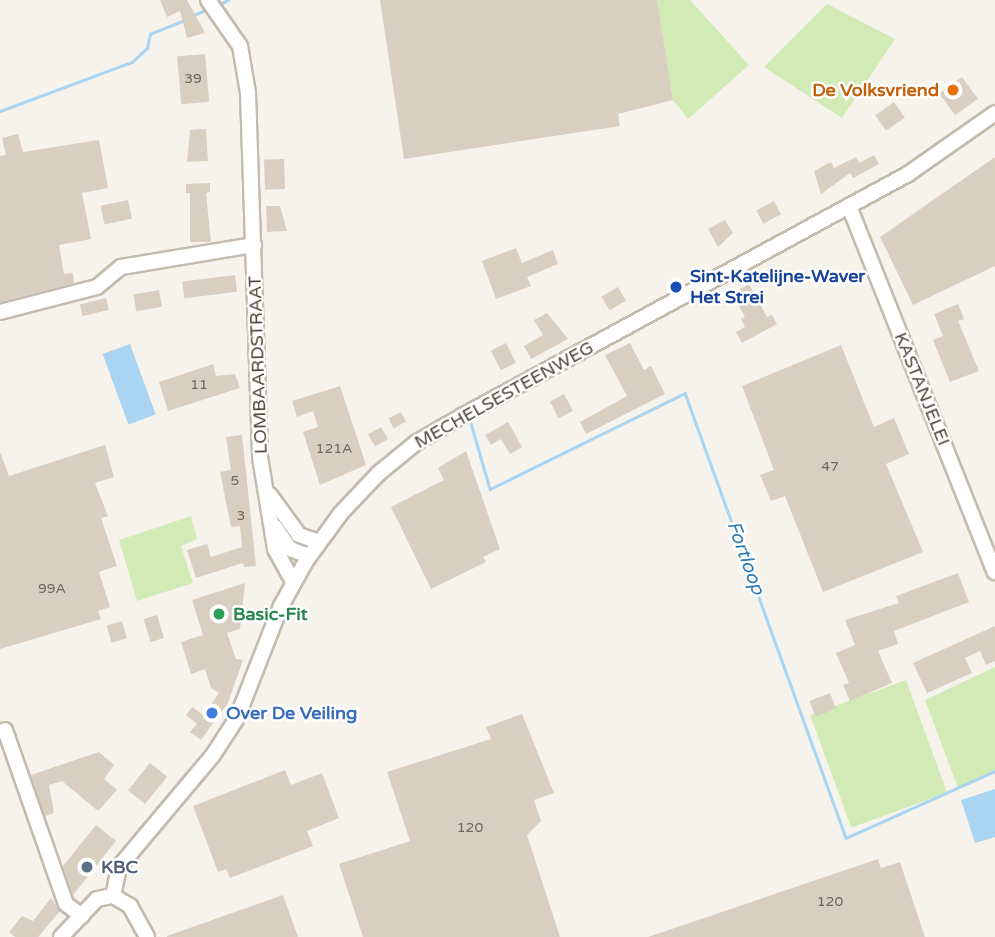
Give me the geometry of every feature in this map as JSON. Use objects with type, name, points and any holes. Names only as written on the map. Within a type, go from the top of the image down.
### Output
[{"type":"street","name":"LOMBAARDSTRAAT","points":[[210,0],[240,46],[248,93],[264,485],[275,549],[293,582]]},
{"type":"street","name":"MECHELSESTEENWEG","points":[[113,896],[119,867],[213,755],[237,718],[293,582],[319,542],[358,493],[418,442],[908,174],[995,113]]},
{"type":"street","name":"KASTANJELEI","points":[[849,206],[995,572]]},
{"type":"street","points":[[0,312],[97,288],[121,267],[254,245]]},
{"type":"street","points":[[264,485],[291,527],[319,542]]},
{"type":"street","name":"LOMBAARDSTRAAT","points":[[271,519],[290,549],[309,556]]},
{"type":"street","points":[[5,730],[66,904],[82,916]]},
{"type":"street","points":[[61,937],[97,900],[113,896],[130,906],[147,937]]},
{"type":"green space","points":[[657,0],[690,0],[749,65],[688,119],[673,100]]},
{"type":"green space","points":[[827,4],[895,39],[842,118],[764,67]]},
{"type":"green space","points":[[191,516],[197,539],[181,546],[193,583],[137,601],[119,540]]},
{"type":"green space","points":[[995,667],[995,772],[958,788],[925,700]]},
{"type":"green space","points":[[906,680],[947,793],[851,828],[810,715]]},
{"type":"water","points":[[130,344],[156,414],[128,424],[103,354]]},
{"type":"water","points":[[995,789],[995,837],[975,843],[961,800]]},
{"type":"building","points":[[160,0],[187,0],[205,33],[187,38],[180,11],[167,17]]},
{"type":"building","points":[[380,0],[657,0],[673,100],[618,114],[620,126],[404,159]]},
{"type":"building","points":[[205,54],[209,102],[181,104],[177,56]]},
{"type":"building","points":[[962,77],[978,99],[955,115],[939,93]]},
{"type":"building","points":[[894,102],[905,118],[886,131],[875,115]]},
{"type":"building","points":[[206,129],[208,161],[187,162],[190,130]]},
{"type":"building","points":[[18,134],[23,152],[99,140],[108,188],[82,193],[91,239],[59,245],[64,274],[73,273],[74,283],[0,302],[0,156],[6,155],[2,138]]},
{"type":"building","points":[[874,155],[879,164],[853,178],[850,173],[821,194],[814,171],[831,162],[834,168],[856,157],[859,163]]},
{"type":"building","points":[[995,157],[995,266],[913,305],[880,237]]},
{"type":"building","points":[[284,159],[285,189],[265,190],[264,160]]},
{"type":"building","points":[[210,183],[210,192],[206,193],[211,242],[190,242],[190,193],[186,193],[186,184]]},
{"type":"building","points":[[128,200],[132,219],[105,224],[101,206]]},
{"type":"building","points":[[774,201],[781,214],[763,224],[756,210]]},
{"type":"building","points":[[266,206],[280,206],[287,231],[267,232]]},
{"type":"building","points":[[725,220],[733,233],[718,247],[708,229]]},
{"type":"building","points":[[516,248],[522,263],[553,250],[558,264],[527,277],[531,286],[496,299],[482,261]]},
{"type":"building","points":[[235,275],[237,292],[184,298],[182,281]]},
{"type":"building","points":[[749,284],[767,317],[772,315],[777,324],[742,343],[736,332],[745,327],[741,319],[745,317],[732,294]]},
{"type":"building","points":[[618,287],[626,301],[610,310],[602,296]]},
{"type":"building","points":[[159,290],[162,307],[136,311],[133,295]]},
{"type":"building","points":[[106,298],[109,310],[83,316],[80,305]]},
{"type":"building","points":[[958,304],[964,319],[958,321],[979,371],[950,382],[933,340],[943,336],[934,314]]},
{"type":"building","points":[[547,313],[568,339],[531,359],[524,346],[543,335],[534,320]]},
{"type":"building","points":[[506,343],[516,363],[501,370],[491,351]]},
{"type":"building","points":[[630,343],[644,370],[651,366],[665,394],[586,434],[580,422],[627,396],[605,355]]},
{"type":"building","points":[[841,345],[874,427],[894,418],[909,454],[886,464],[923,552],[823,592],[785,496],[771,501],[760,475],[774,470],[742,386]]},
{"type":"building","points":[[213,364],[216,376],[235,374],[240,388],[168,411],[159,382]]},
{"type":"building","points":[[340,386],[366,465],[320,485],[303,432],[318,427],[313,411],[297,417],[292,401]]},
{"type":"building","points":[[564,394],[573,411],[559,418],[550,402]]},
{"type":"building","points":[[401,412],[406,422],[394,428],[389,418]]},
{"type":"building","points":[[508,422],[522,447],[510,454],[501,439],[491,445],[485,435]]},
{"type":"building","points":[[381,427],[388,439],[375,447],[368,434]]},
{"type":"building","points":[[242,435],[256,566],[244,567],[243,563],[196,578],[187,550],[207,544],[211,557],[242,547],[240,526],[231,527],[220,472],[231,470],[226,437]]},
{"type":"building","points":[[105,445],[114,477],[95,483],[108,516],[101,518],[117,566],[99,572],[110,607],[98,611],[101,619],[0,649],[0,452],[9,476]]},
{"type":"building","points":[[466,451],[500,549],[483,557],[486,562],[431,589],[391,507],[444,480],[438,468]]},
{"type":"building","points":[[958,573],[969,602],[894,631],[898,644],[878,651],[892,683],[850,701],[843,685],[849,683],[836,653],[855,645],[845,620],[899,603],[896,596]]},
{"type":"building","name":"Basic-Fit","points":[[245,583],[240,629],[227,633],[236,659],[243,660],[228,703],[201,740],[190,732],[197,724],[186,715],[192,707],[203,715],[219,693],[211,688],[205,669],[191,674],[181,642],[203,635],[192,600]]},
{"type":"building","points":[[157,615],[164,638],[151,642],[144,619]]},
{"type":"building","points":[[122,621],[127,638],[112,643],[107,625]]},
{"type":"building","points":[[995,626],[995,661],[986,665],[980,651],[965,658],[972,673],[927,693],[913,663]]},
{"type":"building","points":[[830,693],[836,709],[816,717],[809,701]]},
{"type":"building","points":[[522,714],[554,793],[534,800],[541,821],[527,835],[560,937],[363,937],[339,864],[410,841],[387,772],[491,739],[486,727]]},
{"type":"building","points":[[99,752],[114,765],[104,779],[117,790],[98,811],[62,781],[49,785],[54,813],[45,816],[31,775]]},
{"type":"building","points":[[150,763],[167,777],[145,804],[128,790]]},
{"type":"building","points":[[285,770],[291,785],[322,773],[339,818],[307,831],[313,846],[230,878],[226,869],[218,872],[193,806]]},
{"type":"building","points":[[96,825],[116,841],[73,895],[63,866]]},
{"type":"building","points":[[878,859],[881,868],[900,862],[925,937],[648,937]]},
{"type":"building","points":[[283,895],[298,937],[167,937],[167,936]]},
{"type":"building","points":[[51,898],[60,911],[38,937],[15,937],[9,932],[22,916],[33,921]]},
{"type":"waterway","points":[[222,3],[228,0]]},
{"type":"waterway","points":[[194,15],[205,10]]},
{"type":"waterway","points":[[0,111],[132,62],[147,48],[150,34],[185,20]]},
{"type":"waterway","name":"Fortloop","points":[[471,423],[490,489],[685,393],[846,838],[995,771]]},
{"type":"place","name":"De Volksvriend","points":[[953,90]]},
{"type":"place","name":"Sint-Katelijne-Waver Het Strei","points":[[676,287]]},
{"type":"place","name":"Basic-Fit","points":[[219,614]]},
{"type":"place","name":"Over De Veiling","points":[[212,713]]},
{"type":"place","name":"KBC","points":[[87,867]]}]
